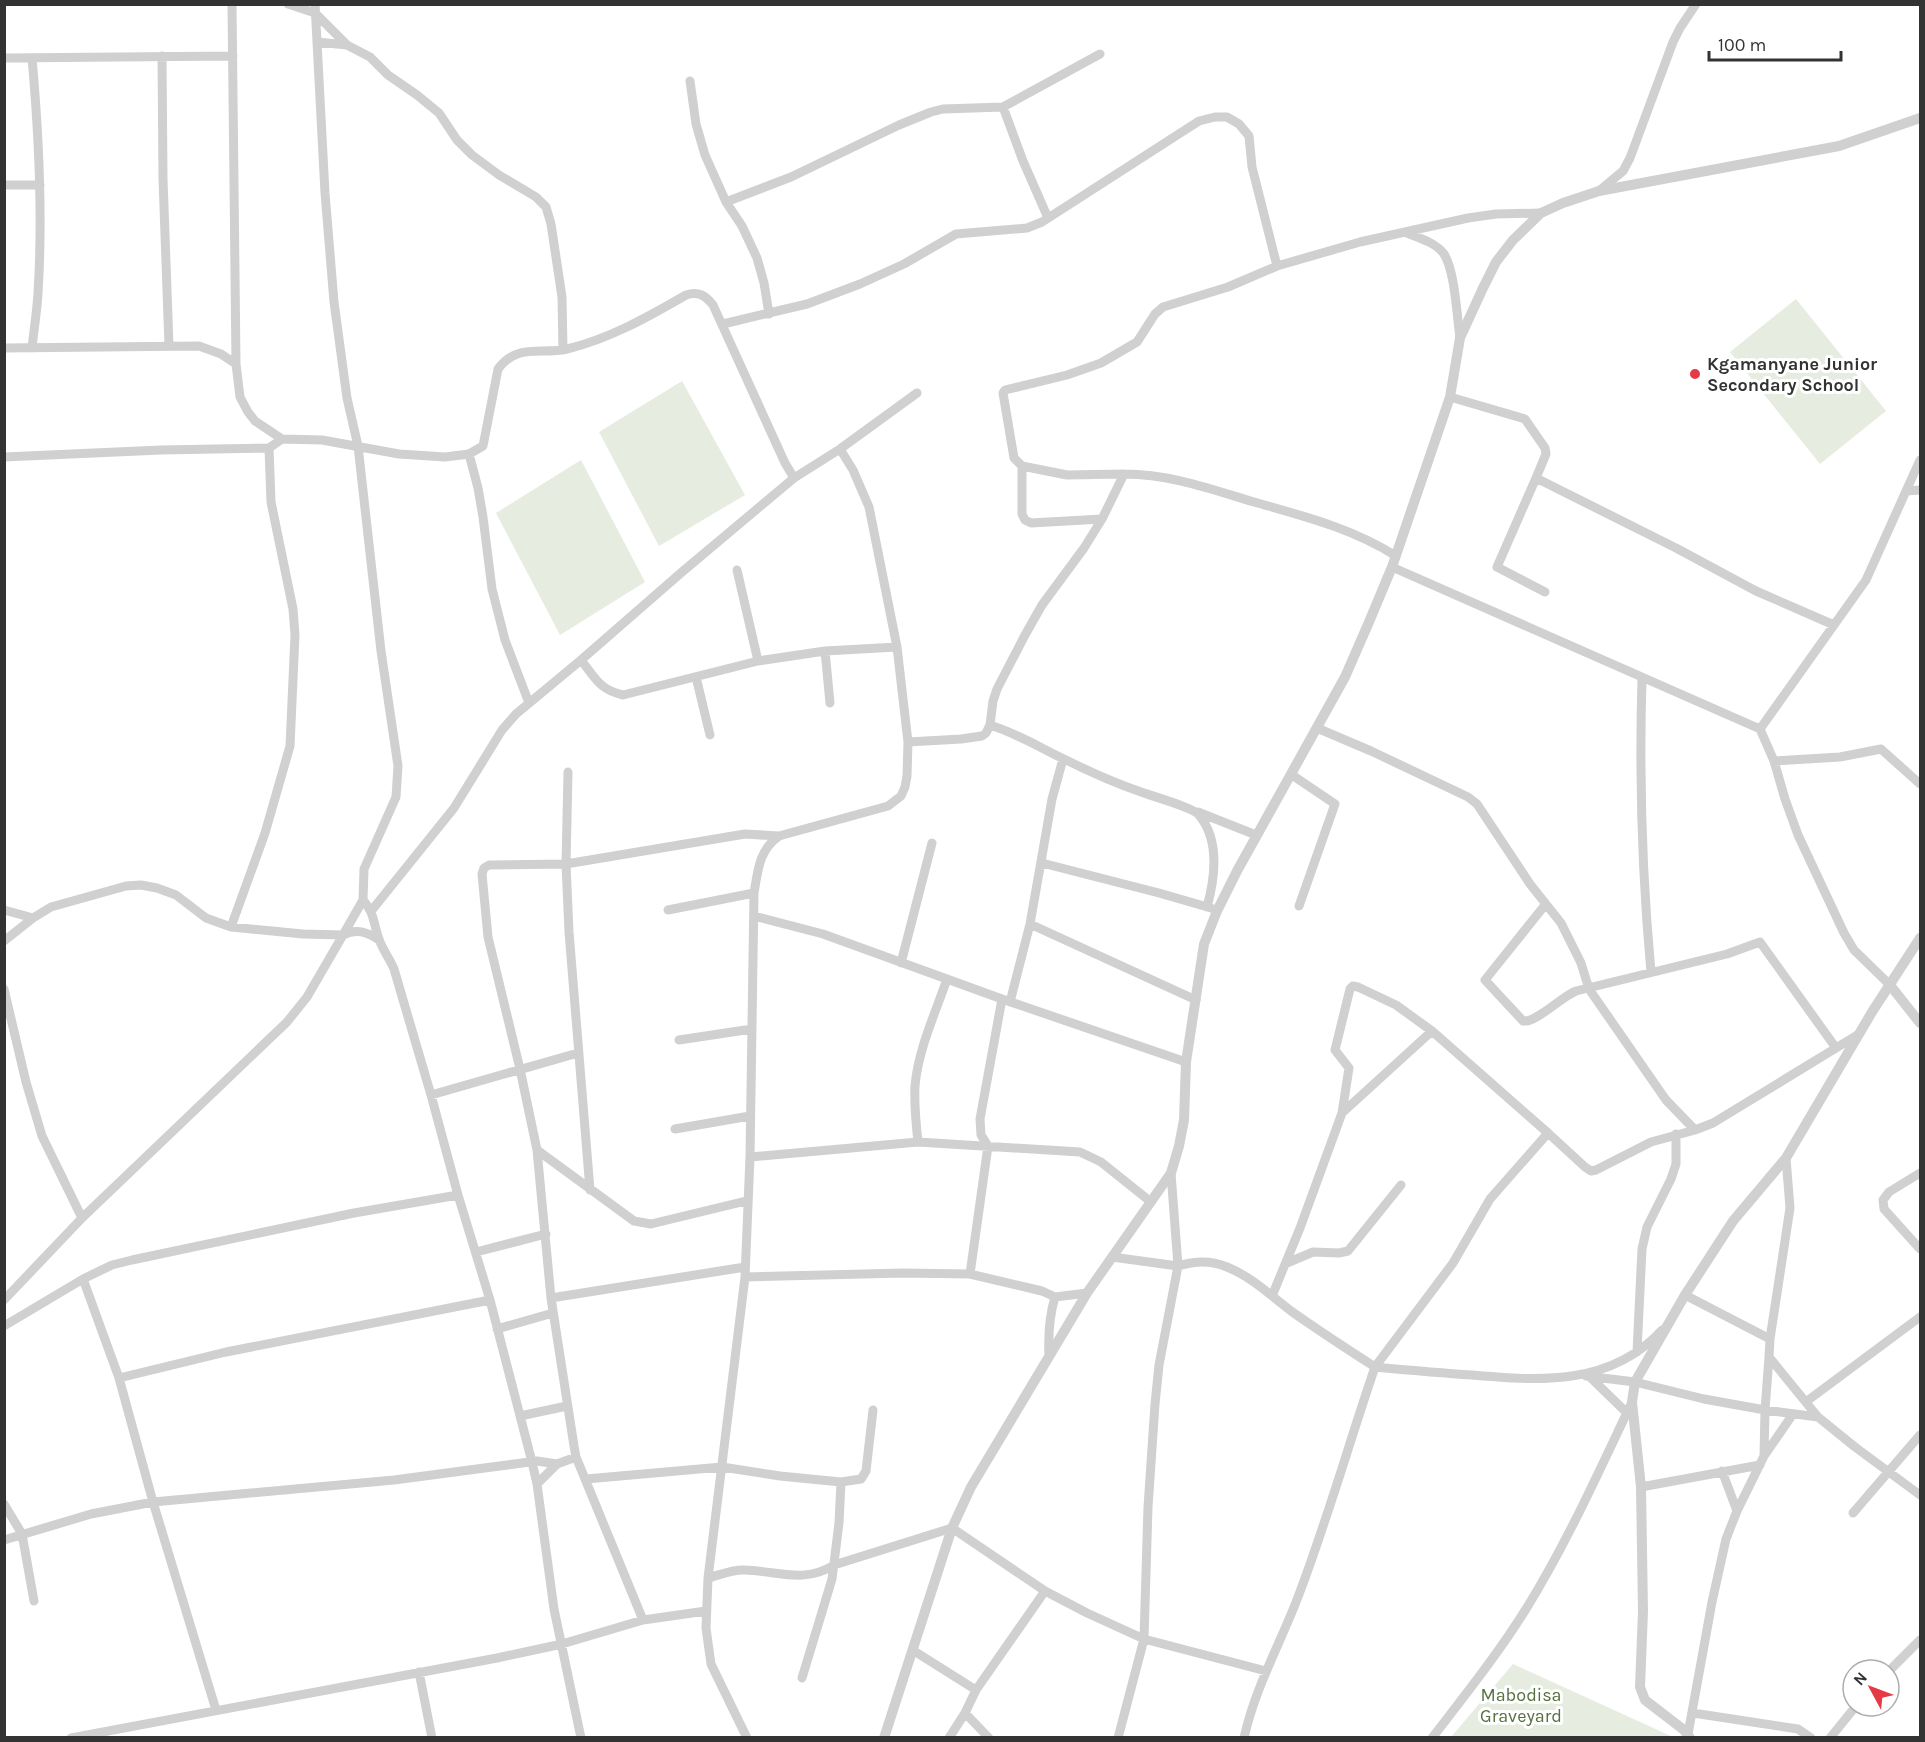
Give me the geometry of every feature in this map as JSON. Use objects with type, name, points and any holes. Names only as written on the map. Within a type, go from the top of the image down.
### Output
[{"type":"street","points":[[232,4],[236,364],[240,397],[255,421],[282,439],[322,440],[399,454],[445,457],[469,454],[483,446],[498,369],[504,360],[514,353],[563,350],[588,344],[694,292],[706,296],[723,324],[785,463],[794,478]]},
{"type":"street","points":[[288,4],[315,9],[347,45],[370,57],[388,75],[439,113],[457,140],[472,155],[499,175],[536,197],[546,207],[551,224],[562,297],[563,350]]},
{"type":"street","points":[[1599,191],[1623,171],[1630,159],[1674,42],[1680,28],[1696,4]]},
{"type":"street","points":[[4,1300],[82,1218],[287,1022],[306,997],[363,900],[364,869],[396,797],[398,766],[381,651],[358,446],[347,398],[334,302],[315,9]]},
{"type":"street","points":[[317,42],[347,45]]},
{"type":"street","points":[[726,202],[791,177],[931,112],[943,109],[1003,107],[1101,54]]},
{"type":"street","points":[[162,56],[163,179],[169,346]]},
{"type":"street","points":[[4,58],[233,56]]},
{"type":"street","points":[[32,58],[38,122],[40,185],[38,295],[32,348]]},
{"type":"street","points":[[690,81],[696,124],[705,155],[726,202],[742,226],[757,258],[769,314]]},
{"type":"street","points":[[1003,107],[1048,218]]},
{"type":"street","points":[[723,324],[807,304],[860,284],[904,264],[956,234],[1027,228],[1048,218],[1199,122],[1215,117],[1227,117],[1239,124],[1249,136],[1252,167],[1277,266]]},
{"type":"street","points":[[1212,909],[1292,775],[1345,677],[1392,567],[1450,397],[1460,338],[1496,262],[1514,240],[1541,213],[1599,191],[1839,146],[1920,118]]},
{"type":"street","points":[[4,185],[40,185]]},
{"type":"street","points":[[1396,556],[1377,544],[1339,527],[1186,481],[1146,474],[1067,475],[1022,466],[1014,458],[1003,393],[1005,390],[1067,375],[1101,363],[1137,342],[1155,314],[1163,307],[1228,287],[1277,266],[1360,242],[1477,217],[1496,214],[1541,213]]},
{"type":"street","points":[[1407,232],[1431,243],[1443,253],[1450,267],[1460,338]]},
{"type":"street","points":[[4,348],[199,346],[210,349],[236,364]]},
{"type":"street","points":[[372,910],[454,808],[502,730],[529,703],[794,478],[840,449],[917,393]]},
{"type":"street","points":[[1450,397],[1525,419],[1545,448],[1536,478],[1497,567],[1545,592]]},
{"type":"street","points":[[4,457],[269,448],[282,439]]},
{"type":"street","points":[[231,927],[265,832],[290,746],[295,627],[271,502],[269,448]]},
{"type":"street","points":[[643,1620],[576,1457],[551,1298],[537,1150],[520,1068],[488,937],[482,874],[484,868],[489,865],[566,864],[745,834],[779,836],[888,806],[896,801],[905,787],[908,742],[897,647],[869,507],[853,470],[840,449]]},
{"type":"street","points":[[469,454],[483,517],[492,589],[505,640],[529,703]]},
{"type":"street","points":[[1760,729],[1866,580],[1920,460]]},
{"type":"street","points":[[1022,466],[1022,514],[1025,520],[1031,523],[1102,519]]},
{"type":"street","points":[[908,742],[982,736],[990,725],[997,689],[1025,635],[1042,605],[1084,548],[1102,519],[1124,474]]},
{"type":"street","points":[[1536,478],[1756,591],[1834,625]]},
{"type":"street","points":[[1906,491],[1920,490]]},
{"type":"street","points":[[1392,567],[1760,729],[1774,761],[1798,835],[1844,933],[1854,950],[1890,984],[1920,1023]]},
{"type":"street","points":[[736,570],[758,661]]},
{"type":"street","points":[[581,660],[602,688],[611,693],[623,695],[758,661],[825,651],[897,647]]},
{"type":"street","points":[[825,651],[830,703]]},
{"type":"street","points":[[696,677],[710,735]]},
{"type":"street","points":[[1642,679],[1639,761],[1644,892],[1651,972]]},
{"type":"street","points":[[990,725],[1012,732],[1063,759],[1123,786],[1256,835]]},
{"type":"street","points":[[1317,728],[1468,797],[1484,812],[1499,839],[1545,905],[1561,923],[1572,943],[1588,989],[1666,1100],[1695,1130]]},
{"type":"street","points":[[1774,761],[1840,757],[1881,749],[1920,784]]},
{"type":"street","points":[[970,1274],[988,1146],[981,1135],[980,1119],[1006,1001],[1030,924],[1052,799],[1063,759]]},
{"type":"street","points":[[568,771],[566,864],[568,932],[591,1190]]},
{"type":"street","points":[[1292,775],[1335,804],[1299,906]]},
{"type":"street","points":[[884,1737],[960,1508],[979,1471],[1087,1293],[1170,1173],[1179,1146],[1184,1120],[1186,1062],[1214,885],[1214,854],[1206,826],[1198,812]]},
{"type":"street","points":[[747,1737],[711,1664],[706,1611],[745,1272],[746,1201],[750,1157],[754,893],[763,852],[779,836]]},
{"type":"street","points":[[901,963],[933,843]]},
{"type":"street","points":[[1042,863],[1212,909]]},
{"type":"street","points":[[4,941],[51,907],[126,886],[141,885],[176,895],[206,918],[231,927],[303,934],[343,935],[350,931],[360,931],[379,940]]},
{"type":"street","points":[[668,910],[754,893]]},
{"type":"street","points":[[363,900],[372,910],[379,940],[394,969],[490,1300],[537,1484],[551,1591],[581,1737]]},
{"type":"street","points":[[1545,905],[1486,976],[1486,983],[1523,1021],[1527,1022],[1567,994],[1727,954],[1760,942],[1836,1048]]},
{"type":"street","points":[[4,910],[33,918]]},
{"type":"street","points":[[754,916],[823,934],[1006,1001],[1186,1062]]},
{"type":"street","points":[[1030,924],[1196,1000]]},
{"type":"street","points":[[1432,1737],[1499,1650],[1542,1583],[1607,1458],[1632,1401],[1635,1382],[1685,1295],[1733,1221],[1786,1158],[1860,1033],[1920,939]]},
{"type":"street","points":[[918,1142],[915,1101],[917,1075],[923,1047],[947,979]]},
{"type":"street","points":[[1272,1296],[1287,1263],[1342,1113],[1348,1068],[1335,1050],[1350,989],[1353,986],[1396,1005],[1432,1031],[1591,1171],[1651,1142],[1713,1123],[1860,1033]]},
{"type":"street","points":[[4,989],[26,1082],[42,1136],[82,1218]]},
{"type":"street","points":[[679,1040],[752,1029]]},
{"type":"street","points":[[1342,1113],[1432,1031]]},
{"type":"street","points":[[431,1095],[578,1053]]},
{"type":"street","points":[[675,1129],[750,1116]]},
{"type":"street","points":[[1244,1737],[1266,1671],[1283,1635],[1309,1566],[1375,1367],[1453,1263],[1490,1199],[1548,1133]]},
{"type":"street","points":[[1637,1353],[1642,1249],[1647,1227],[1676,1164],[1676,1134]]},
{"type":"street","points":[[750,1157],[918,1142],[1084,1153],[1101,1161],[1151,1202]]},
{"type":"street","points":[[537,1150],[634,1221],[645,1224],[746,1201]]},
{"type":"street","points":[[1762,1460],[1770,1339],[1790,1208],[1786,1158]]},
{"type":"street","points":[[1118,1737],[1144,1639],[1148,1507],[1155,1404],[1160,1356],[1178,1266],[1170,1173]]},
{"type":"street","points":[[1920,1173],[1889,1192],[1883,1200],[1884,1209],[1920,1249]]},
{"type":"street","points":[[1287,1263],[1313,1252],[1348,1251],[1401,1185]]},
{"type":"street","points":[[4,1326],[83,1279],[112,1265],[354,1213],[458,1196]]},
{"type":"street","points":[[476,1252],[546,1234]]},
{"type":"street","points":[[1112,1257],[1178,1266],[1202,1261],[1226,1266],[1256,1283],[1326,1335],[1375,1367],[1506,1378],[1585,1376],[1635,1382],[1694,1397],[1765,1410],[1818,1416]]},
{"type":"street","points":[[551,1298],[745,1272],[970,1274],[1042,1291],[1055,1297],[1087,1293]]},
{"type":"street","points":[[83,1279],[119,1378],[153,1502],[216,1710]]},
{"type":"street","points":[[1685,1295],[1770,1339]]},
{"type":"street","points":[[1049,1356],[1048,1329],[1055,1297]]},
{"type":"street","points":[[119,1378],[226,1352],[490,1300]]},
{"type":"street","points":[[497,1329],[553,1313]]},
{"type":"street","points":[[1807,1401],[1920,1317]]},
{"type":"street","points":[[1585,1376],[1637,1353],[1672,1318]]},
{"type":"street","points":[[1769,1358],[1818,1416],[1855,1447],[1920,1495]]},
{"type":"street","points":[[1585,1376],[1627,1413]]},
{"type":"street","points":[[1632,1401],[1641,1487],[1643,1611],[1640,1687],[1646,1700],[1689,1736],[1712,1602],[1726,1539],[1762,1460],[1793,1414]]},
{"type":"street","points":[[519,1416],[567,1406]]},
{"type":"street","points":[[586,1479],[722,1467],[841,1482],[861,1479],[867,1471],[873,1410]]},
{"type":"street","points":[[1853,1513],[1920,1436]]},
{"type":"street","points":[[537,1484],[557,1464],[576,1457]]},
{"type":"street","points":[[1641,1487],[1722,1471],[1762,1460]]},
{"type":"street","points":[[4,1540],[91,1514],[153,1502],[394,1480],[532,1462],[544,1461],[557,1464]]},
{"type":"street","points":[[1722,1471],[1737,1511]]},
{"type":"street","points":[[802,1678],[826,1601],[834,1565],[841,1482]]},
{"type":"street","points":[[4,1504],[22,1534],[34,1602]]},
{"type":"street","points":[[952,1528],[1045,1591],[1144,1639],[1266,1671]]},
{"type":"street","points":[[708,1578],[744,1570],[798,1576],[810,1575],[834,1565],[952,1528]]},
{"type":"street","points":[[949,1737],[965,1713],[976,1690],[1045,1591]]},
{"type":"street","points":[[71,1737],[497,1658],[562,1644],[643,1620],[706,1611]]},
{"type":"street","points":[[1901,1659],[1920,1640]]},
{"type":"street","points":[[914,1651],[976,1690]]},
{"type":"street","points":[[419,1672],[432,1737]]},
{"type":"street","points":[[965,1713],[989,1737]]},
{"type":"street","points":[[1693,1713],[1798,1729],[1811,1737]]},
{"type":"street","points":[[1830,1737],[1846,1718]]},
{"type":"green space","points":[[1796,299],[1886,411],[1820,464],[1730,352]]},
{"type":"green space","points":[[682,381],[745,495],[659,546],[599,432]]},
{"type":"green space","points":[[581,460],[645,582],[560,635],[496,513]]},
{"type":"green space","name":"Mabodisa Graveyard","points":[[1513,1664],[1673,1737],[1451,1737]]},
{"type":"place","name":"Kgamanyane Junior Secondary School","points":[[1695,374]]}]
